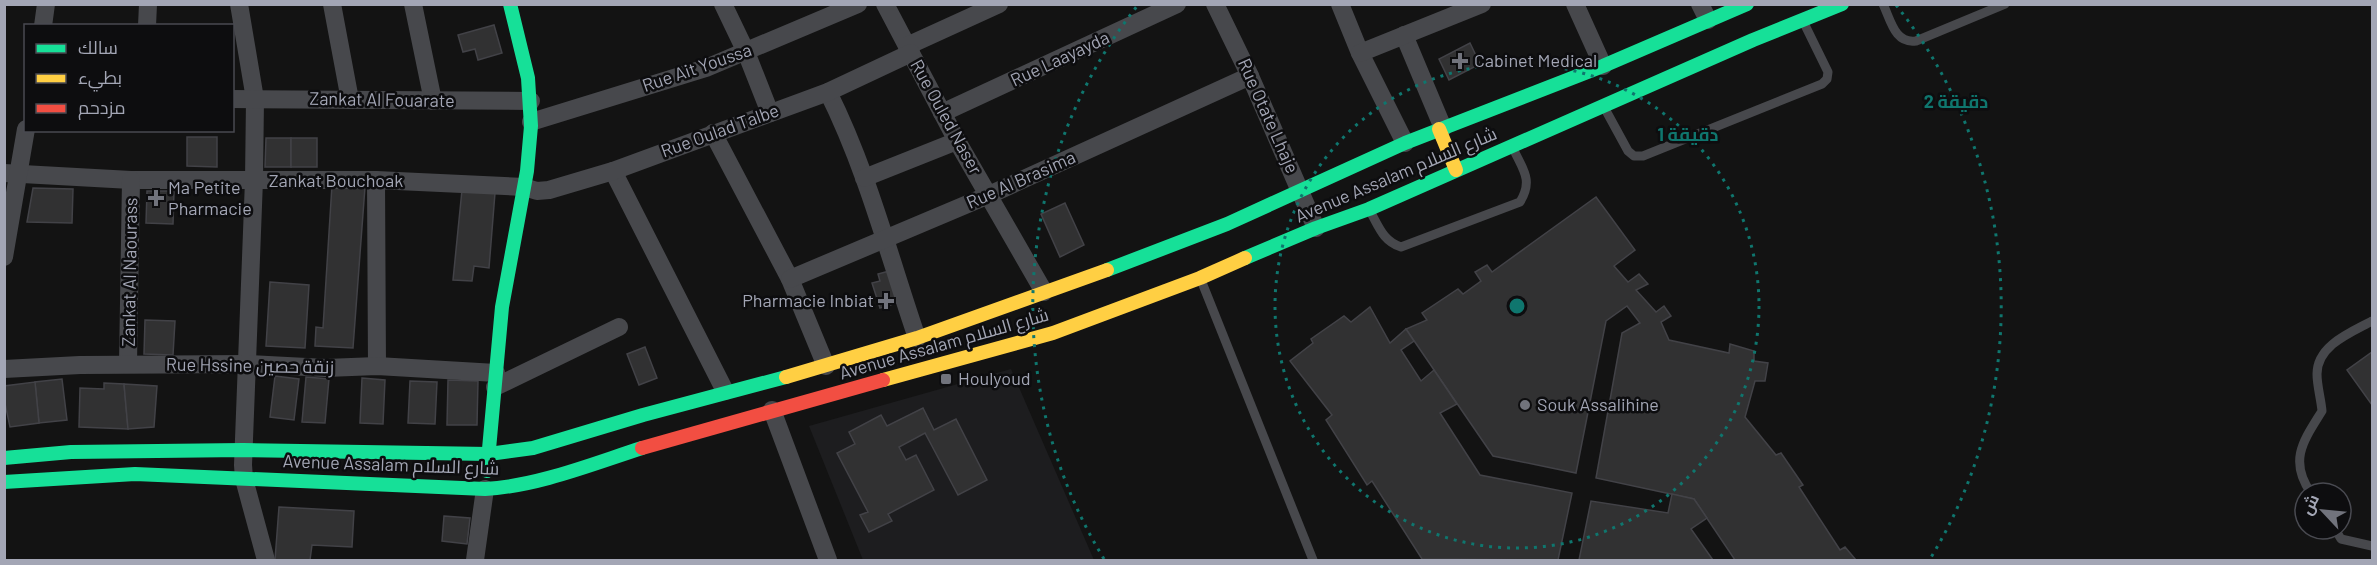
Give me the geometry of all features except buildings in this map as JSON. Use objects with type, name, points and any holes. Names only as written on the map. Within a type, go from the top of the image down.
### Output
[{"type":"street","points":[[43,24],[46,4]]},
{"type":"street","points":[[147,24],[148,4]]},
{"type":"street","points":[[239,4],[255,99],[255,180],[243,450],[244,479],[266,561]]},
{"type":"street","points":[[332,4],[350,100]]},
{"type":"street","points":[[413,4],[433,101]]},
{"type":"street","points":[[475,561],[489,454],[506,283],[524,187],[531,122],[531,101],[510,4]]},
{"type":"street","points":[[723,4],[746,52],[770,113]]},
{"type":"street","name":"Rue Ait Youssa","points":[[531,122],[670,80],[746,52],[858,4]]},
{"type":"street","name":"Rue Ouled Naser","points":[[885,4],[957,141],[1044,292]]},
{"type":"street","name":"Rue Oulad Talbe","points":[[524,187],[537,191],[549,190],[613,171],[828,92],[999,4]]},
{"type":"street","name":"Rue Laayayda","points":[[942,113],[1177,4]]},
{"type":"street","name":"Rue Otate Lhaje","points":[[1215,4],[1250,76],[1317,228]]},
{"type":"street","points":[[1340,4],[1360,53],[1405,143]]},
{"type":"street","points":[[1360,53],[1482,4]]},
{"type":"street","points":[[1575,4],[1603,66]]},
{"type":"street","name":"Avenue Assalam شارع السلام","points":[[5,454],[341,450],[489,454],[533,448],[725,391],[826,366],[917,338],[1147,256],[1227,224],[1405,143],[1603,66],[1704,12],[1747,4]]},
{"type":"street","name":"Avenue Assalam شارع السلام","points":[[8,481],[135,474],[485,489],[513,486],[772,410],[1053,333],[1200,278],[1317,228],[1369,209],[1753,40],[1842,4]]},
{"type":"street","points":[[1404,35],[1456,170]]},
{"type":"street","name":"Rue Al Brasima","points":[[790,279],[988,195],[1250,76]]},
{"type":"street","points":[[828,92],[842,120],[864,178],[917,338]]},
{"type":"street","name":"Zankat Al Fouarate","points":[[234,99],[531,101]]},
{"type":"street","points":[[4,257],[11,174],[25,132]]},
{"type":"street","points":[[713,133],[790,279],[826,366]]},
{"type":"street","points":[[864,178],[957,141]]},
{"type":"street","points":[[613,171],[725,391]]},
{"type":"street","name":"Zankat Bouchoak","points":[[11,174],[131,180],[376,180],[524,187]]},
{"type":"street","name":"Zankat Al Naourass","points":[[128,364],[131,180]]},
{"type":"street","points":[[376,180],[377,366]]},
{"type":"street","points":[[496,380],[619,327]]},
{"type":"street","name":"Rue Hssine زنقة حصين","points":[[4,369],[128,364],[248,364],[326,368],[377,366],[496,380]]},
{"type":"street","points":[[772,410],[828,561]]},
{"type":"street","points":[[5,454],[8,481]]},
{"type":"lane","points":[[1883,4],[1899,38],[1907,42],[1916,41],[2005,4]]},
{"type":"lane","points":[[1604,107],[1628,151],[1634,156],[1643,156],[1822,84],[1827,79],[1828,72],[1803,20]]},
{"type":"lane","points":[[1369,209],[1384,238],[1401,247],[1520,202],[1527,190],[1527,179],[1511,146]]},
{"type":"lane","points":[[1200,278],[1313,561]]},
{"type":"lane","points":[[2304,481],[2299,465],[2301,446],[2322,411],[2317,372],[2321,357],[2334,343],[2373,321]]},
{"type":"lane","points":[[2353,541],[2373,546]]},
{"type":"shaded area","points":[[1011,369],[1094,560],[863,560],[809,426]]},
{"type":"traffic: fast","points":[[487,471],[502,307],[527,171],[531,126],[528,78],[510,4]]},
{"type":"traffic: fast","points":[[1107,270],[1227,224],[1405,143],[1603,66],[1747,4]]},
{"type":"traffic: fast","points":[[1245,258],[1316,228],[1369,209],[1753,40],[1842,4]]},
{"type":"traffic: fast","points":[[4,458],[71,452],[243,450],[489,454],[533,448],[643,415],[786,377]]},
{"type":"traffic: fast","points":[[4,482],[135,474],[485,489],[545,479],[642,448]]},
{"type":"traffic: slow","points":[[1439,129],[1456,170]]},
{"type":"traffic: slow","points":[[883,380],[1053,333],[1200,278],[1245,258]]},
{"type":"traffic: slow","points":[[786,377],[917,338],[1107,270]]},
{"type":"traffic: jam","points":[[642,448],[883,380]]},
{"type":"place","name":"Cabinet Medical","points":[[1460,61]]},
{"type":"place","name":"Ma Petite Pharmacie","points":[[156,198]]},
{"type":"place","name":"Pharmacie Inbiat","points":[[886,301]]},
{"type":"place","name":"Houlyoud","points":[[946,379]]},
{"type":"place","name":"Souk Assalihine","points":[[1525,405]]}]
